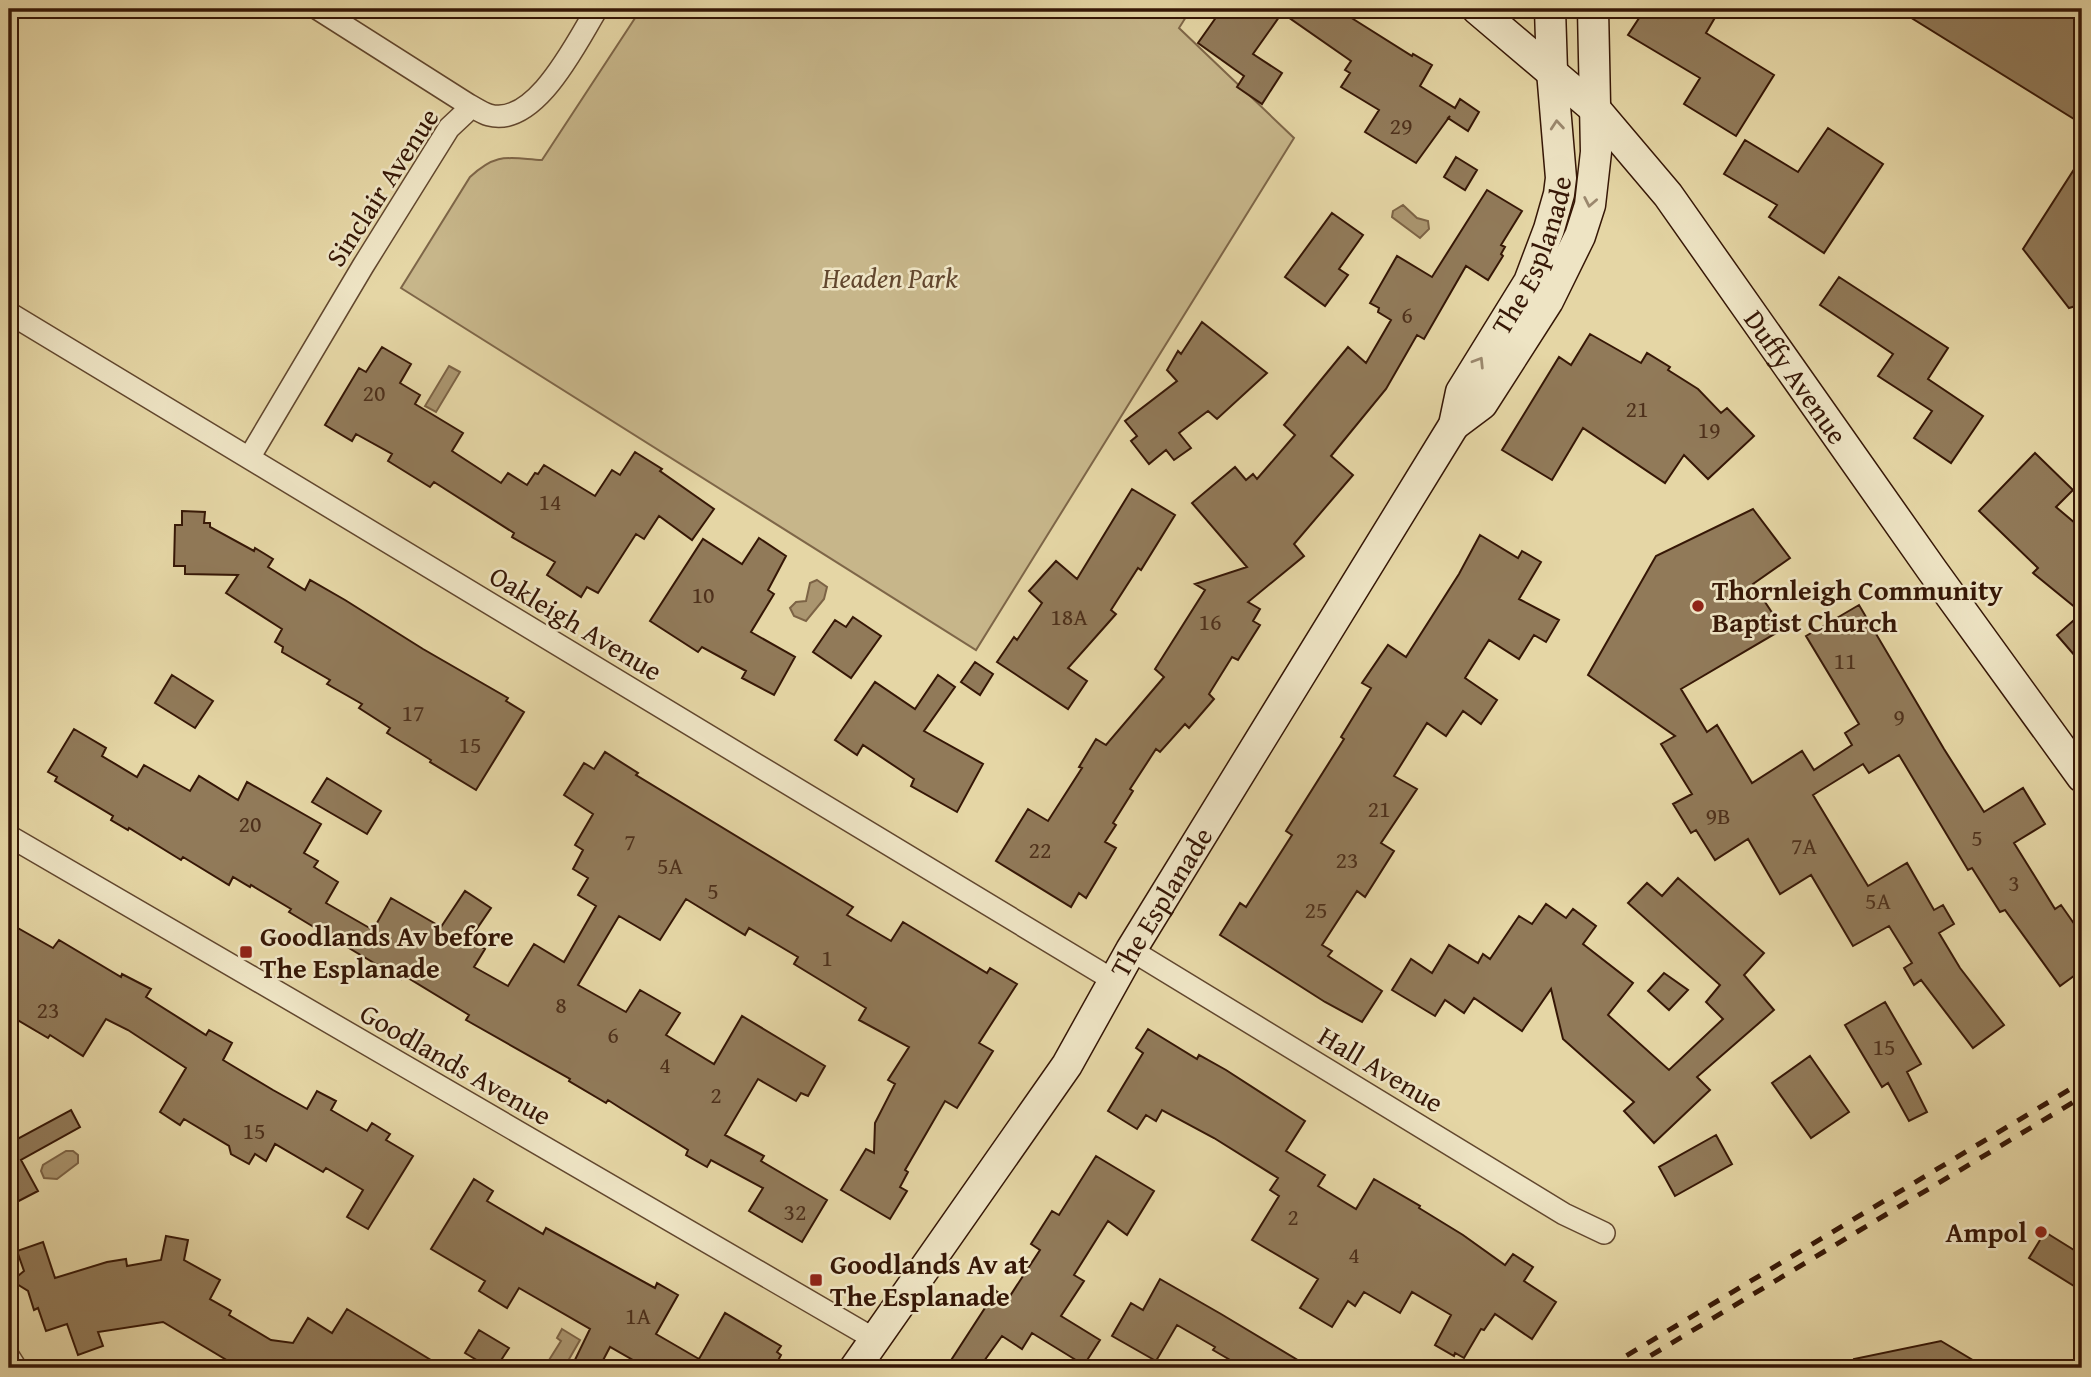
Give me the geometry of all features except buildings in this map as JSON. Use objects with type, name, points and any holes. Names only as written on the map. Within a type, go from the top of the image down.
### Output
[{"type":"main road","name":"Duffy Avenue","points":[[1477,9],[1596,110],[1668,195],[1932,570],[2082,777]]},
{"type":"main road","name":"The Esplanade","points":[[855,1368],[1068,1065],[1131,950],[1454,425],[1461,392],[1529,282],[1549,229],[1561,178],[1549,9]]},
{"type":"main road","points":[[1552,71],[1586,9]]},
{"type":"main road","name":"The Esplanade","points":[[1454,425],[1482,404],[1548,301],[1570,261],[1590,205],[1597,152],[1593,9]]},
{"type":"main road","points":[[1561,178],[1578,156],[1596,110]]},
{"type":"street","points":[[318,9],[469,105]]},
{"type":"street","name":"Sinclair Avenue","points":[[249,458],[449,128],[465,113],[469,105],[490,115],[504,115],[523,109],[537,98],[597,9]]},
{"type":"street","name":"Oakleigh Avenue","points":[[9,313],[1113,980]]},
{"type":"street","name":"Goodlands Avenue","points":[[9,836],[876,1340]]},
{"type":"street","name":"Hall Avenue","points":[[1131,950],[1564,1213],[1604,1233]]},
{"type":"street","points":[[9,1357],[16,1368]]},
{"type":"green space","name":"Headen Park","points":[[641,9],[1191,9],[1179,28],[1294,138],[976,650],[401,288],[470,177],[479,169],[503,158],[542,160]]},
{"type":"shaded area","points":[[1403,205],[1417,218],[1428,221],[1429,229],[1420,238],[1392,217],[1393,211]]},
{"type":"shaded area","points":[[449,366],[460,372],[436,412],[425,406]]},
{"type":"shaded area","points":[[817,580],[827,587],[824,599],[806,621],[794,616],[790,608],[796,602],[806,601],[810,583]]},
{"type":"shaded area","points":[[66,1151],[73,1151],[78,1155],[78,1163],[57,1179],[44,1178],[41,1171],[43,1165]]},
{"type":"shaded area","points":[[562,1329],[580,1340],[564,1368],[549,1360],[561,1341],[557,1338]]},
{"type":"railway","points":[[1606,1368],[2082,1082]]},
{"type":"railway","points":[[1630,1368],[2082,1097]]},
{"type":"place","name":"Thornleigh Community Baptist Church","points":[[1698,606]]},
{"type":"place","name":"Goodlands Av before The Esplanade","points":[[246,952]]},
{"type":"place","name":"Ampol","points":[[2041,1232]]},
{"type":"place","name":"Goodlands Av at The Esplanade","points":[[816,1280]]}]
